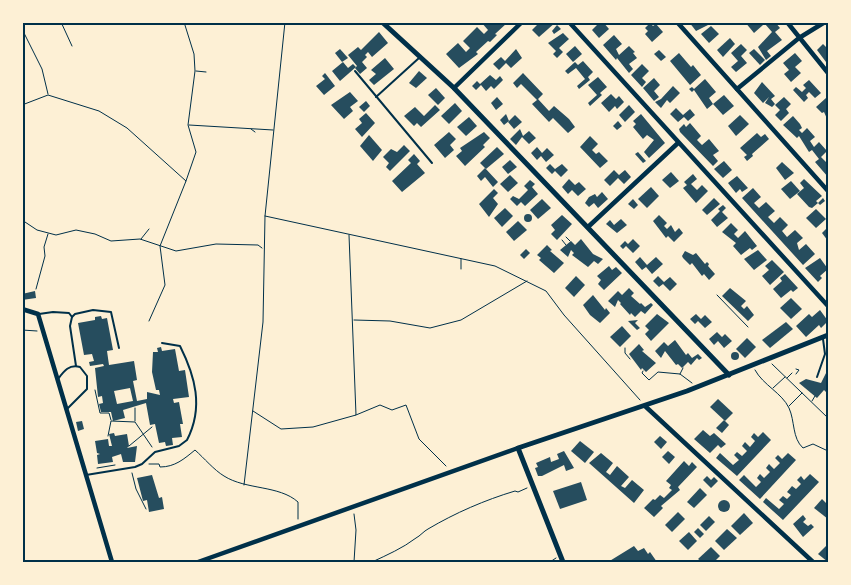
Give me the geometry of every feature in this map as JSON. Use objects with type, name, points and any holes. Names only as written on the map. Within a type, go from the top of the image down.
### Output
[{"type":"street","points":[[382,22],[454,88],[729,375]]},
{"type":"street","points":[[454,88],[522,22]]},
{"type":"street","points":[[569,22],[828,306]]},
{"type":"street","points":[[677,22],[828,191]]},
{"type":"street","points":[[787,22],[828,73]]},
{"type":"street","points":[[737,89],[798,38],[825,22]]},
{"type":"street","points":[[588,227],[678,143]]},
{"type":"street","points":[[22,309],[38,314],[112,562]]},
{"type":"street","points":[[198,562],[518,448],[646,406],[828,335]]},
{"type":"street","points":[[646,406],[813,562]]},
{"type":"street","points":[[518,448],[563,562]]},
{"type":"lane","points":[[376,97],[420,56]]},
{"type":"lane","points":[[354,71],[432,163]]},
{"type":"lane","points":[[76,366],[70,326],[72,317],[75,314],[93,310],[111,312],[119,348]]},
{"type":"lane","points":[[38,314],[53,312],[69,313],[72,317]]},
{"type":"lane","points":[[817,377],[824,354],[822,337]]},
{"type":"lane","points":[[86,475],[130,468],[142,464],[154,452],[179,446],[187,440],[197,401],[192,371],[180,346],[162,343]]},
{"type":"lane","points":[[58,379],[68,368],[76,366],[84,369],[87,376],[88,389],[67,410]]},
{"type":"path","points":[[61,22],[72,46]]},
{"type":"path","points":[[149,322],[165,286],[160,246],[196,152],[188,124],[195,71],[194,54],[184,22]]},
{"type":"path","points":[[244,485],[263,322],[264,216],[285,22]]},
{"type":"path","points":[[22,29],[42,69],[48,95]]},
{"type":"path","points":[[195,71],[206,72]]},
{"type":"path","points":[[22,104],[48,95],[99,112],[127,128],[186,181]]},
{"type":"path","points":[[188,124],[273,130]]},
{"type":"path","points":[[251,128],[255,132]]},
{"type":"path","points":[[264,216],[496,266],[528,280],[546,291],[640,400]]},
{"type":"path","points":[[22,220],[37,230],[56,235],[76,230],[95,234],[111,241],[140,239],[176,250],[216,244],[258,245],[263,248]]},
{"type":"path","points":[[163,228],[167,230]]},
{"type":"path","points":[[140,239],[149,229]]},
{"type":"path","points":[[36,289],[45,256],[44,247],[48,233]]},
{"type":"path","points":[[349,235],[356,415]]},
{"type":"path","points":[[566,237],[570,242]]},
{"type":"path","points":[[258,245],[263,240]]},
{"type":"path","points":[[562,240],[566,245]]},
{"type":"path","points":[[461,259],[461,270]]},
{"type":"path","points":[[353,320],[390,321],[430,328],[461,320],[528,280]]},
{"type":"path","points":[[717,295],[748,327]]},
{"type":"path","points":[[22,330],[44,331]]},
{"type":"path","points":[[625,348],[625,353],[630,359]]},
{"type":"path","points":[[768,359],[828,418]]},
{"type":"path","points":[[752,365],[759,377],[772,388],[788,407],[797,442],[803,448],[813,444],[828,451]]},
{"type":"path","points":[[680,374],[683,368]]},
{"type":"path","points":[[796,368],[800,370],[796,374]]},
{"type":"path","points":[[643,371],[642,373],[649,380],[658,372],[680,374],[686,377],[694,388]]},
{"type":"path","points":[[772,388],[792,373]]},
{"type":"path","points":[[88,389],[96,390],[100,413],[109,413],[111,421],[108,436]]},
{"type":"path","points":[[788,407],[802,393]]},
{"type":"path","points":[[811,401],[815,396]]},
{"type":"path","points":[[252,410],[281,430],[313,427],[356,415],[380,405],[392,410],[406,405],[419,439],[451,472]]},
{"type":"path","points":[[135,408],[135,422],[143,432],[160,467],[168,467],[181,461],[195,450],[224,476],[244,485],[291,496],[298,502],[298,527]]},
{"type":"path","points":[[825,414],[828,410]]},
{"type":"path","points":[[111,421],[135,422]]},
{"type":"path","points":[[129,446],[143,432],[152,427]]},
{"type":"path","points":[[142,464],[159,464]]},
{"type":"path","points":[[130,468],[136,489],[146,509]]},
{"type":"path","points":[[372,562],[395,552],[428,529],[455,515],[489,502],[496,497],[515,491],[518,492],[532,485]]},
{"type":"path","points":[[353,508],[356,530],[354,562]]},
{"type":"building","points":[[481,22],[512,22],[509,25],[507,23],[495,34],[497,35],[490,42],[488,41],[476,52],[478,54],[459,68],[446,54],[458,43],[466,52],[470,48],[463,41],[477,27],[484,34],[488,30]]},
{"type":"building","points":[[540,22],[556,22],[539,37],[532,30]]},
{"type":"building","points":[[600,22],[603,22],[609,29],[599,38],[592,30]]},
{"type":"building","points":[[689,22],[705,22],[708,25],[696,31]]},
{"type":"building","points":[[745,22],[761,22],[763,25],[754,33]]},
{"type":"building","points":[[767,22],[775,22],[780,28],[775,32],[782,40],[767,51],[771,56],[766,60],[758,47],[772,32],[765,24]]},
{"type":"building","points":[[650,23],[653,26],[656,24],[663,32],[652,42],[645,34],[648,31],[645,28]]},
{"type":"building","points":[[557,25],[561,29],[554,34],[552,31]]},
{"type":"building","points":[[711,26],[719,34],[709,43],[701,34]]},
{"type":"building","points":[[379,32],[388,43],[372,57],[368,52],[365,55],[367,57],[362,62],[367,68],[360,74],[355,68],[357,66],[348,55],[358,47],[361,50]]},
{"type":"building","points":[[563,33],[569,39],[559,48],[563,52],[557,58],[553,54],[556,51],[548,43]]},
{"type":"building","points":[[614,35],[622,44],[616,49],[619,55],[629,46],[635,52],[633,53],[637,58],[629,64],[633,69],[629,73],[603,45]]},
{"type":"building","points":[[730,38],[735,44],[723,57],[717,50]]},
{"type":"building","points":[[741,44],[747,50],[741,56],[747,63],[736,72],[731,67],[738,61],[731,53]]},
{"type":"building","points":[[823,44],[828,49],[828,62],[817,50]]},
{"type":"building","points":[[575,46],[582,54],[573,62],[566,54]]},
{"type":"building","points":[[340,49],[348,58],[342,62],[335,53]]},
{"type":"building","points":[[516,49],[522,58],[511,68],[506,63],[499,70],[493,64],[501,57],[505,61]]},
{"type":"building","points":[[754,49],[765,60],[760,65],[749,53]]},
{"type":"building","points":[[659,50],[666,57],[661,61],[654,54]]},
{"type":"building","points":[[679,53],[701,75],[690,85],[670,61]]},
{"type":"building","points":[[795,53],[802,61],[795,67],[801,73],[791,82],[784,74],[789,70],[783,63]]},
{"type":"building","points":[[385,58],[394,69],[374,85],[369,80],[376,74],[371,70]]},
{"type":"building","points":[[583,61],[593,72],[588,77],[590,80],[579,89],[577,86],[585,79],[576,68],[568,74],[565,71],[575,62],[578,65]]},
{"type":"building","points":[[343,62],[348,68],[353,64],[356,67],[340,81],[332,71]]},
{"type":"building","points":[[642,64],[649,71],[642,78],[646,82],[642,87],[631,75]]},
{"type":"building","points":[[419,71],[427,78],[416,88],[409,83]]},
{"type":"building","points":[[325,73],[335,86],[324,95],[316,86],[325,79],[322,76]]},
{"type":"building","points":[[523,73],[543,94],[538,99],[549,111],[554,106],[575,127],[568,133],[553,118],[549,122],[532,104],[537,100],[521,84],[517,88],[513,83]]},
{"type":"building","points":[[490,75],[496,80],[500,76],[503,80],[494,89],[491,86],[486,91],[481,85],[476,90],[472,86],[477,81],[480,84]]},
{"type":"building","points":[[598,77],[607,87],[600,93],[602,95],[590,106],[588,103],[597,95],[588,85]]},
{"type":"building","points":[[654,78],[660,85],[654,91],[659,97],[654,101],[643,88]]},
{"type":"building","points":[[705,79],[716,92],[709,98],[713,104],[707,109],[694,90],[692,92],[689,89],[692,87],[694,89]]},
{"type":"building","points":[[809,80],[821,93],[815,98],[809,92],[806,95],[808,98],[804,102],[793,90],[796,87],[802,92],[806,88],[803,85]]},
{"type":"building","points":[[762,82],[775,96],[771,99],[775,104],[772,107],[765,103],[769,97],[763,103],[754,93]]},
{"type":"building","points":[[673,86],[680,93],[670,103],[667,100],[661,108],[655,102],[661,99]]},
{"type":"building","points":[[436,88],[445,98],[438,105],[428,95]]},
{"type":"building","points":[[350,92],[358,101],[350,107],[353,111],[344,119],[331,105]]},
{"type":"building","points":[[611,94],[616,99],[619,96],[624,102],[617,109],[615,106],[609,112],[601,103]]},
{"type":"building","points":[[724,95],[734,106],[723,115],[713,104]]},
{"type":"building","points":[[497,97],[503,104],[496,110],[491,103]]},
{"type":"building","points":[[784,97],[791,104],[786,109],[789,113],[781,121],[775,115],[780,110],[775,105]]},
{"type":"building","points":[[826,98],[828,100],[828,121],[824,112],[822,113],[816,107]]},
{"type":"building","points":[[366,101],[370,106],[364,112],[359,107]]},
{"type":"building","points":[[455,103],[462,111],[449,124],[441,116]]},
{"type":"building","points":[[435,105],[440,110],[421,127],[417,123],[414,126],[404,116],[415,107],[424,116]]},
{"type":"building","points":[[629,105],[635,112],[625,122],[619,115]]},
{"type":"building","points":[[676,108],[683,115],[690,109],[695,115],[688,121],[684,117],[678,122],[670,114]]},
{"type":"building","points":[[366,113],[375,123],[362,137],[355,129],[362,123],[359,119]]},
{"type":"building","points":[[506,114],[509,121],[504,125],[500,120]]},
{"type":"building","points":[[641,114],[665,143],[649,158],[644,152],[654,140],[647,135],[643,139],[633,127],[636,124],[633,121]]},
{"type":"building","points":[[515,115],[522,122],[514,129],[508,122]]},
{"type":"building","points":[[740,115],[749,124],[736,136],[728,126]]},
{"type":"building","points":[[793,116],[800,124],[802,128],[799,130],[802,133],[807,128],[815,137],[810,141],[814,147],[819,142],[827,151],[821,157],[827,163],[828,161],[828,177],[815,162],[819,159],[812,150],[809,152],[799,136],[797,138],[783,125]]},
{"type":"building","points":[[469,117],[477,126],[466,136],[457,127]]},
{"type":"building","points":[[618,121],[622,126],[617,130],[613,126]]},
{"type":"building","points":[[690,123],[701,136],[697,140],[702,145],[709,139],[719,151],[713,155],[718,161],[713,166],[680,132],[679,129],[684,124],[686,127]]},
{"type":"building","points":[[520,129],[523,136],[529,131],[536,138],[529,144],[522,137],[516,145],[510,139]]},
{"type":"building","points":[[449,132],[456,139],[450,145],[454,150],[445,158],[434,145]]},
{"type":"building","points":[[484,132],[490,138],[483,145],[485,147],[465,166],[456,156],[462,151],[460,148]]},
{"type":"building","points":[[757,133],[761,137],[765,134],[769,139],[747,161],[744,157],[747,155],[740,148]]},
{"type":"building","points":[[369,135],[382,150],[373,161],[360,146]]},
{"type":"building","points":[[590,136],[598,144],[592,150],[596,154],[599,152],[608,161],[600,168],[580,147]]},
{"type":"building","points":[[404,145],[410,151],[390,171],[386,167],[389,163],[383,157],[391,149],[397,152]]},
{"type":"building","points":[[497,147],[504,154],[486,169],[480,163]]},
{"type":"building","points":[[537,147],[542,153],[547,148],[554,155],[546,162],[541,156],[537,160],[531,153]]},
{"type":"building","points":[[638,152],[646,161],[643,163],[635,154]]},
{"type":"building","points":[[414,154],[420,161],[417,164],[425,173],[402,192],[392,181],[411,163],[408,160]]},
{"type":"building","points":[[510,160],[517,167],[508,174],[502,167]]},
{"type":"building","points":[[724,161],[732,170],[723,178],[714,169]]},
{"type":"building","points":[[782,162],[794,173],[785,180],[776,168]]},
{"type":"building","points":[[550,164],[555,169],[562,164],[568,170],[561,177],[555,171],[552,174],[546,168]]},
{"type":"building","points":[[485,168],[498,182],[493,187],[485,177],[481,181],[477,176]]},
{"type":"building","points":[[614,170],[619,175],[625,170],[631,177],[624,184],[618,178],[610,186],[604,180]]},
{"type":"building","points":[[671,172],[679,181],[670,188],[662,180]]},
{"type":"building","points":[[693,174],[697,179],[691,184],[697,190],[702,185],[708,191],[696,203],[683,188],[687,185],[684,182]]},
{"type":"building","points":[[510,175],[518,183],[508,192],[500,184]]},
{"type":"building","points":[[737,176],[748,188],[742,192],[740,189],[736,193],[728,183]]},
{"type":"building","points":[[569,179],[575,185],[579,182],[586,189],[578,196],[572,190],[568,194],[562,187]]},
{"type":"building","points":[[804,179],[822,196],[812,208],[797,194],[804,188],[800,183]]},
{"type":"building","points":[[530,180],[535,184],[532,187],[538,194],[525,206],[521,202],[517,206],[510,199],[513,196],[519,199],[528,190],[524,186]]},
{"type":"building","points":[[791,181],[800,191],[790,199],[781,189]]},
{"type":"building","points":[[651,187],[659,196],[647,208],[638,199]]},
{"type":"building","points":[[753,188],[761,197],[754,203],[759,208],[766,202],[775,211],[768,217],[774,223],[780,217],[788,225],[782,231],[787,237],[795,230],[803,238],[797,243],[799,250],[806,244],[815,254],[803,265],[742,198]]},
{"type":"building","points":[[494,189],[498,193],[493,198],[498,204],[489,217],[479,204]]},
{"type":"building","points":[[602,192],[608,199],[598,208],[594,203],[589,207],[585,203],[589,197],[595,194],[597,197]]},
{"type":"building","points":[[714,198],[720,204],[707,215],[702,210]]},
{"type":"building","points":[[823,198],[825,201],[820,205],[818,203]]},
{"type":"building","points":[[542,199],[551,208],[538,219],[530,210]]},
{"type":"building","points":[[633,199],[638,205],[634,209],[628,204]]},
{"type":"building","points":[[723,205],[726,208],[722,212],[728,218],[717,227],[711,220]]},
{"type":"building","points":[[505,208],[513,216],[502,227],[494,218]]},
{"type":"building","points":[[816,209],[826,219],[816,228],[806,218]]},
{"type":"building","points":[[528,214],[532,218],[528,222],[524,218]]},
{"type":"building","points":[[562,215],[572,224],[557,240],[551,234],[555,230],[551,225]]},
{"type":"building","points":[[659,215],[667,223],[664,226],[667,229],[671,225],[675,232],[679,228],[683,233],[674,242],[668,236],[666,238],[653,221]]},
{"type":"building","points":[[621,219],[627,225],[617,233],[606,224],[610,220],[614,225]]},
{"type":"building","points":[[518,221],[527,230],[514,241],[506,232]]},
{"type":"building","points":[[731,223],[738,230],[734,234],[738,238],[745,231],[757,246],[752,250],[750,248],[741,255],[733,246],[736,243],[722,232]]},
{"type":"building","points":[[828,227],[828,241],[822,233]]},
{"type":"building","points":[[581,239],[593,254],[603,259],[598,264],[594,261],[588,267],[572,255],[574,253],[571,250],[568,257],[560,250],[571,241],[575,245]]},
{"type":"building","points":[[633,239],[640,246],[633,253],[626,246],[623,249],[620,246],[625,241],[628,244]]},
{"type":"building","points":[[547,245],[552,250],[550,251],[564,263],[554,273],[539,260],[541,258],[537,255]]},
{"type":"building","points":[[526,249],[530,253],[524,259],[520,255]]},
{"type":"building","points":[[758,250],[767,260],[754,270],[744,259]]},
{"type":"building","points":[[685,251],[693,255],[696,253],[705,264],[707,262],[709,264],[708,266],[715,274],[709,280],[704,274],[702,276],[692,263],[690,265],[683,258],[682,256]]},
{"type":"building","points":[[640,257],[647,265],[656,257],[663,264],[652,274],[646,267],[642,270],[635,262]]},
{"type":"building","points":[[820,258],[828,269],[820,276],[822,278],[818,282],[805,268]]},
{"type":"building","points":[[772,260],[784,272],[770,285],[762,276],[769,270],[765,266]]},
{"type":"building","points":[[609,266],[612,270],[616,267],[622,273],[604,290],[598,284],[601,280],[597,276]]},
{"type":"building","points":[[785,274],[798,288],[793,292],[791,290],[781,298],[773,289],[782,281],[780,278]]},
{"type":"building","points":[[576,276],[585,285],[574,297],[565,288]]},
{"type":"building","points":[[658,276],[664,282],[670,277],[677,284],[670,291],[663,284],[659,287],[653,281]]},
{"type":"building","points":[[629,288],[634,293],[631,296],[640,304],[645,307],[651,303],[653,305],[645,314],[641,311],[635,317],[631,313],[630,315],[618,300],[615,307],[608,301],[618,291],[622,295]]},
{"type":"building","points":[[730,288],[746,301],[741,306],[744,309],[747,306],[754,315],[748,321],[722,296]]},
{"type":"building","points":[[35,291],[36,298],[22,300],[22,294]]},
{"type":"building","points":[[593,295],[605,310],[606,308],[610,313],[600,323],[590,315],[583,305]]},
{"type":"building","points":[[791,298],[802,309],[791,319],[780,308]]},
{"type":"building","points":[[820,310],[828,321],[821,328],[819,325],[806,337],[796,326],[809,314],[812,317]]},
{"type":"building","points":[[657,314],[669,323],[651,341],[645,334],[649,330],[645,326]]},
{"type":"building","points":[[696,314],[701,319],[705,315],[712,322],[705,328],[698,321],[695,324],[690,319]]},
{"type":"building","points":[[95,317],[107,318],[113,350],[107,351],[109,365],[134,361],[137,380],[133,381],[137,401],[147,399],[147,392],[160,395],[159,390],[156,390],[152,372],[153,352],[158,352],[157,348],[161,347],[162,351],[175,349],[179,371],[185,370],[189,397],[173,399],[174,403],[179,402],[183,424],[180,424],[182,437],[172,438],[173,445],[166,446],[165,442],[159,443],[155,424],[150,425],[146,403],[123,410],[125,418],[113,421],[111,412],[101,412],[99,404],[103,403],[102,396],[98,397],[95,368],[104,366],[103,364],[90,366],[89,362],[94,361],[92,354],[84,355],[78,323],[95,320]],"holes":[[[130,388],[133,401],[117,404],[114,391]]]},
{"type":"building","points":[[638,320],[635,323],[640,328],[637,330],[628,321]]},
{"type":"building","points":[[786,322],[793,329],[770,348],[762,340]]},
{"type":"building","points":[[622,326],[631,336],[620,347],[610,337]]},
{"type":"building","points":[[717,332],[722,337],[725,334],[732,341],[724,348],[718,341],[714,345],[709,339]]},
{"type":"building","points":[[747,338],[756,347],[745,358],[736,349]]},
{"type":"building","points":[[675,340],[686,355],[688,353],[692,358],[698,354],[702,358],[699,360],[697,358],[691,365],[688,362],[682,368],[678,364],[676,365],[665,351],[661,358],[655,351],[664,342],[668,346]]},
{"type":"building","points":[[639,344],[644,350],[642,351],[656,363],[646,372],[642,368],[641,370],[629,354]]},
{"type":"building","points":[[735,352],[739,356],[735,360],[731,356]]},
{"type":"building","points":[[828,369],[826,392],[824,390],[817,398],[799,383],[806,379],[821,383]]},
{"type":"building","points":[[718,399],[733,413],[725,421],[710,407]]},
{"type":"building","points":[[724,420],[729,425],[722,433],[716,428]]},
{"type":"building","points":[[82,421],[84,429],[78,431],[76,422]]},
{"type":"building","points":[[703,430],[710,436],[714,433],[726,444],[721,448],[718,445],[710,453],[694,439]]},
{"type":"building","points":[[763,432],[771,440],[737,476],[716,458],[720,453],[733,465],[739,460],[734,455],[737,452],[742,456],[747,451],[742,446],[745,442],[750,447],[755,441],[751,437],[754,433],[758,437]]},
{"type":"building","points":[[114,433],[115,436],[127,434],[129,446],[127,448],[137,446],[135,462],[123,462],[121,454],[112,457],[113,462],[98,464],[97,455],[100,454],[97,453],[95,441],[108,439],[109,446],[112,446],[109,434]]},
{"type":"building","points":[[660,436],[667,442],[661,449],[654,442]]},
{"type":"building","points":[[580,441],[594,452],[585,463],[571,451]]},
{"type":"building","points":[[564,451],[574,468],[566,471],[564,465],[542,476],[538,476],[535,468],[538,467],[536,463],[550,457],[551,462],[559,459],[557,454]]},
{"type":"building","points":[[668,451],[675,457],[669,464],[662,457]]},
{"type":"building","points":[[601,453],[613,463],[606,472],[610,475],[617,466],[629,477],[621,486],[625,488],[632,480],[644,490],[634,503],[589,463]]},
{"type":"building","points":[[788,453],[796,460],[760,499],[739,480],[744,475],[756,487],[761,482],[757,478],[760,474],[764,478],[770,472],[766,468],[769,464],[774,469],[780,463],[775,458],[778,455],[782,459]]},
{"type":"building","points":[[684,461],[689,466],[692,462],[697,467],[678,487],[680,490],[661,506],[663,508],[654,517],[644,508],[653,499],[655,500],[660,495],[664,498],[672,490],[669,488],[671,485],[666,481]]},
{"type":"building","points":[[810,474],[819,482],[783,520],[763,502],[766,498],[779,509],[784,504],[779,500],[783,496],[787,499],[791,495],[787,492],[792,486],[796,489],[801,484],[797,480],[801,476],[804,480]]},
{"type":"building","points":[[152,475],[159,498],[162,497],[164,509],[149,512],[147,500],[143,501],[137,478]]},
{"type":"building","points":[[707,476],[711,480],[714,477],[718,481],[711,488],[703,480]]},
{"type":"building","points":[[581,482],[587,500],[560,509],[553,491]]},
{"type":"building","points":[[700,488],[707,495],[694,508],[687,502]]},
{"type":"building","points":[[822,499],[828,505],[828,519],[814,508]]},
{"type":"building","points":[[722,500],[726,500],[730,506],[726,512],[722,512],[718,508],[718,504]]},
{"type":"building","points":[[678,512],[685,519],[672,532],[665,525]]},
{"type":"building","points":[[744,513],[753,523],[740,535],[731,526]]},
{"type":"building","points":[[803,515],[806,519],[803,522],[808,526],[811,524],[814,527],[803,537],[793,524]]},
{"type":"building","points":[[709,516],[715,522],[706,531],[700,525]]},
{"type":"building","points":[[698,528],[704,534],[700,538],[694,532]]},
{"type":"building","points":[[727,529],[737,538],[724,550],[715,541]]},
{"type":"building","points":[[689,532],[697,541],[688,550],[679,541]]},
{"type":"building","points":[[634,546],[638,551],[644,548],[648,554],[650,552],[657,562],[644,562],[642,560],[638,562],[608,562]]},
{"type":"building","points":[[826,546],[828,548],[828,562],[818,554]]},
{"type":"building","points":[[711,547],[720,556],[714,562],[702,562],[698,559]]}]
